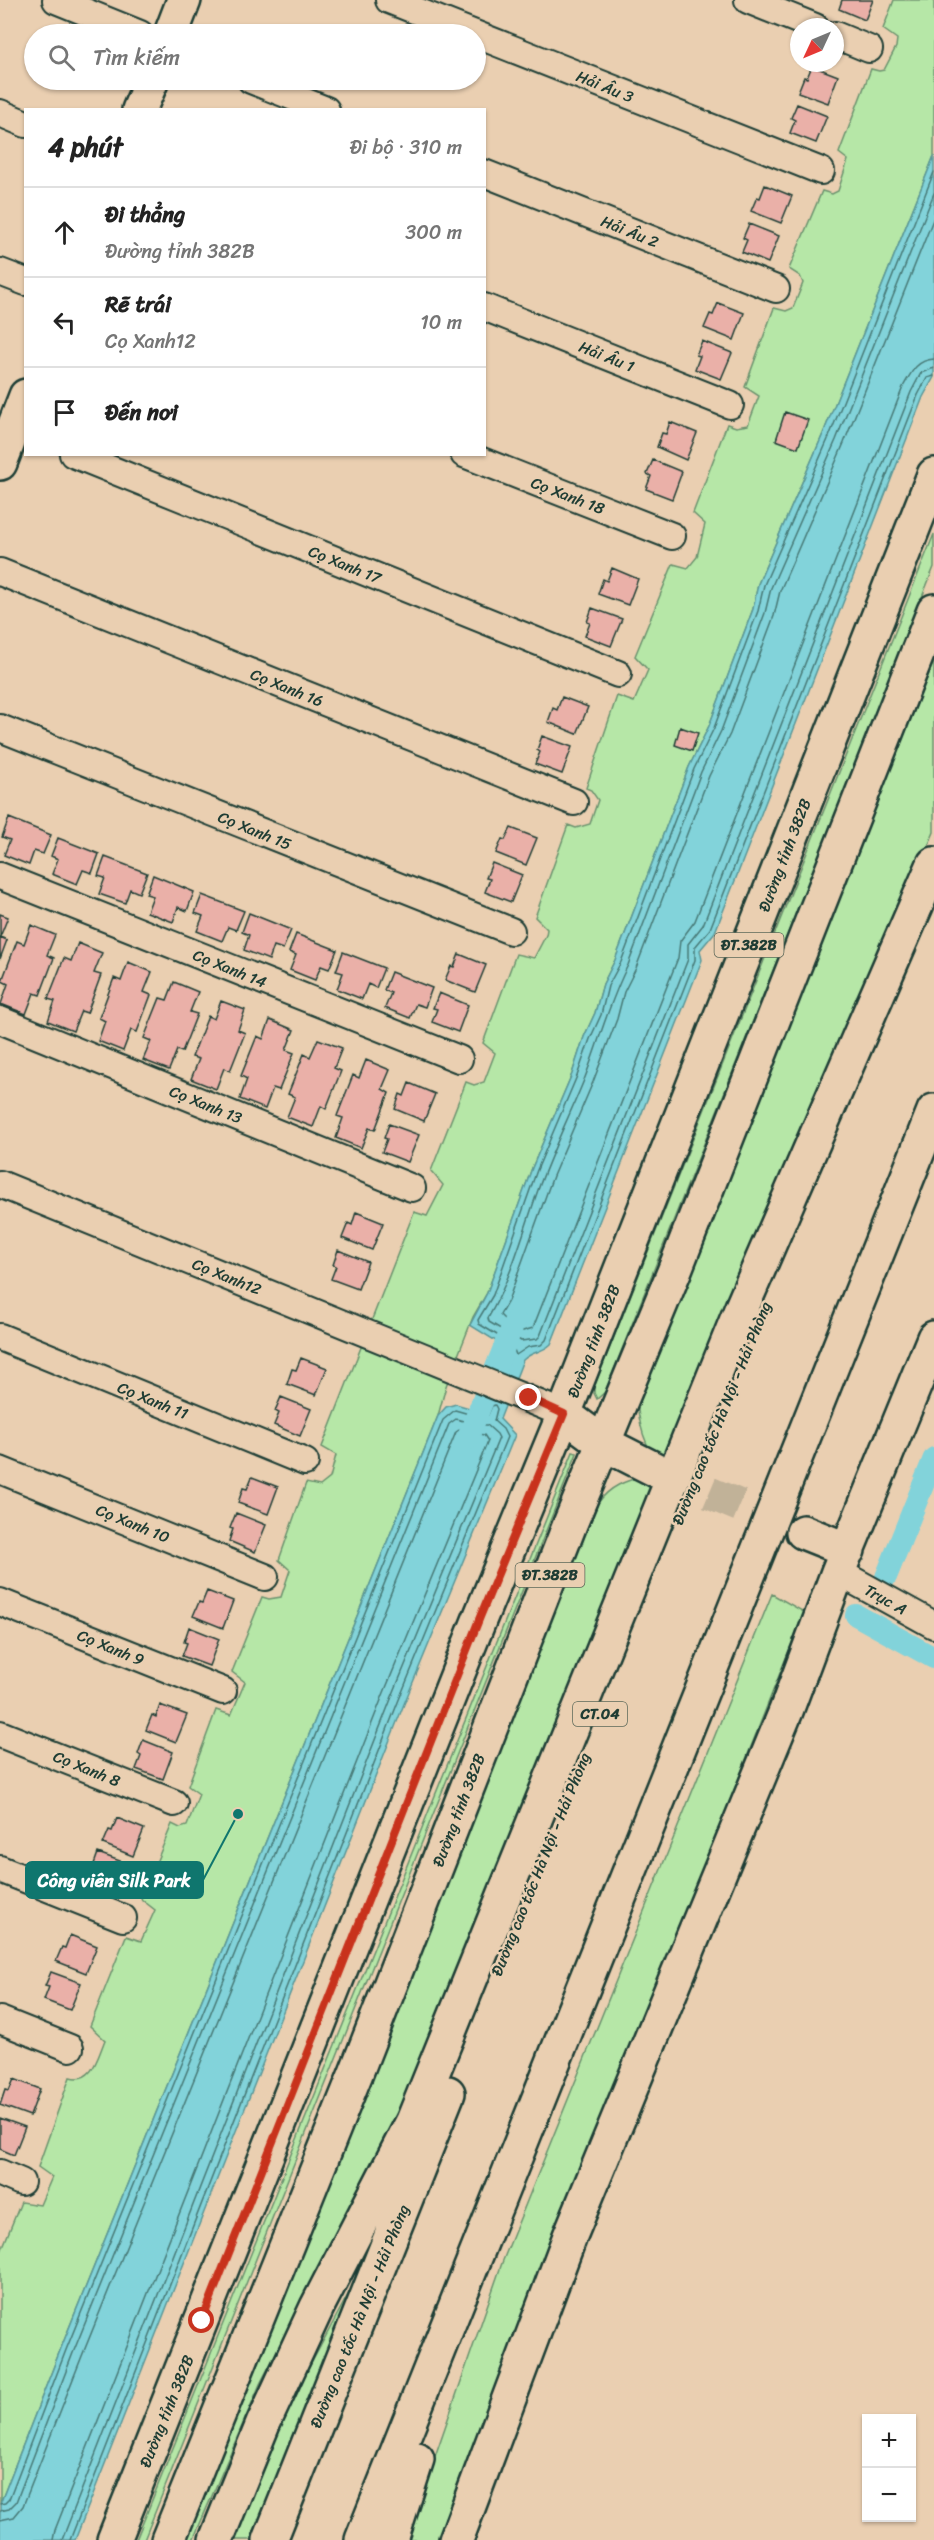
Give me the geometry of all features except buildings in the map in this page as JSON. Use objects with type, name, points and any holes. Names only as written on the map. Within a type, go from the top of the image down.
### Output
[{"type":"main road","points":[[175,24],[184,0]]},
{"type":"main road","points":[[140,108],[148,90]]},
{"type":"main road","points":[[0,463],[24,401]]},
{"type":"main road","name":"Đường tỉnh 382B","points":[[114,2540],[480,1617],[564,1414],[934,475]]},
{"type":"main road","name":"Đường tỉnh 382B","points":[[168,2540],[347,2095],[603,1443],[674,1272],[934,611]]},
{"type":"main road","points":[[216,2540],[264,2424],[317,2307],[413,2121],[742,1307],[934,864]]},
{"type":"main road","name":"Đường cao tốc Hà Nội - Hải Phòng","points":[[270,2540],[700,1465],[934,890]]},
{"type":"main road","points":[[362,2540],[934,1111]]},
{"type":"main road","points":[[391,2540],[409,2479],[456,2351],[520,2202],[834,1415],[934,1153]]},
{"type":"main road","points":[[456,2540],[570,2236],[786,1711],[843,1561],[934,1338]]},
{"type":"main road","points":[[564,1414],[603,1443],[664,1474]]},
{"type":"main road","points":[[802,1532],[843,1561]]},
{"type":"street","points":[[56,0],[115,24]]},
{"type":"street","name":"Hải Âu 3","points":[[389,0],[450,24]]},
{"type":"street","points":[[748,0],[792,18]]},
{"type":"street","name":"Hải Âu 3","points":[[486,38],[821,171]]},
{"type":"street","points":[[844,39],[869,49]]},
{"type":"street","points":[[276,90],[321,108]]},
{"type":"street","points":[[0,113],[24,123]]},
{"type":"street","name":"Hải Âu 2","points":[[486,174],[776,289]]},
{"type":"street","points":[[0,272],[24,281]]},
{"type":"street","name":"Hải Âu 1","points":[[486,309],[730,405]]},
{"type":"street","name":"Cọ Xanh 17","points":[[78,456],[618,674]]},
{"type":"street","name":"Cọ Xanh 18","points":[[469,456],[672,536]]},
{"type":"street","name":"Cọ Xanh 16","points":[[0,572],[574,802]]},
{"type":"street","name":"Cọ Xanh 15","points":[[0,728],[511,931]]},
{"type":"street","name":"Cọ Xanh 14","points":[[0,876],[459,1059]]},
{"type":"street","name":"Cọ Xanh 13","points":[[0,1020],[412,1188]]},
{"type":"street","name":"Cọ Xanh12","points":[[0,1184],[564,1414]]},
{"type":"street","name":"Cọ Xanh 11","points":[[0,1338],[305,1462]]},
{"type":"street","name":"Cọ Xanh 10","points":[[0,1470],[266,1576]]},
{"type":"street","name":"Trục A","points":[[843,1561],[934,1626]]},
{"type":"street","name":"Cọ Xanh 9","points":[[0,1602],[222,1691]]},
{"type":"street","name":"Cọ Xanh 8","points":[[0,1734],[174,1803]]},
{"type":"street","points":[[0,1869],[123,1918]]},
{"type":"street","points":[[0,2020],[70,2048]]},
{"type":"green space","points":[[894,0],[934,0],[934,156],[823,434],[758,584],[753,609],[709,726],[689,767],[615,960],[603,984],[595,1013],[532,1168],[487,1293],[473,1317],[446,1386],[438,1416],[0,2504],[0,2254],[21,2202],[40,2205],[52,2177],[38,2167],[70,2077],[78,2078],[89,2073],[100,2054],[105,2040],[90,2026],[126,1936],[141,1941],[155,1910],[141,1899],[172,1824],[180,1828],[187,1826],[199,1794],[188,1786],[216,1710],[231,1715],[245,1682],[232,1672],[262,1597],[269,1599],[281,1597],[290,1570],[279,1560],[306,1483],[320,1486],[330,1478],[336,1455],[322,1447],[414,1212],[427,1216],[443,1185],[431,1171],[466,1082],[474,1085],[484,1082],[495,1053],[483,1043],[516,954],[534,958],[546,935],[547,929],[535,917],[568,825],[576,828],[590,824],[598,800],[591,790],[586,788],[617,696],[634,702],[648,670],[635,656],[673,564],[688,568],[697,557],[705,524],[693,513],[727,424],[736,427],[748,425],[759,396],[745,387],[774,308],[786,311],[793,308],[803,283],[800,276],[789,269],[822,191],[832,194],[838,191],[848,160],[839,153],[871,69],[884,70],[896,47],[897,39],[883,29]]},
{"type":"green space","points":[[934,534],[934,567],[605,1392],[597,1399],[594,1387]]},
{"type":"green space","points":[[934,661],[934,832],[667,1467],[659,1462],[648,1447],[639,1419],[637,1401]]},
{"type":"green space","points":[[573,1452],[577,1453],[144,2540],[136,2540]]},
{"type":"green space","points":[[644,1476],[662,1478],[425,2065],[260,2384],[193,2540],[182,2540],[322,2182],[598,1503],[618,1485]]},
{"type":"green space","points":[[772,1594],[804,1612],[439,2540],[406,2540],[502,2263]]},
{"type":"green space","points":[[364,2260],[261,2540],[231,2540],[297,2390]]},
{"type":"water","points":[[934,156],[934,377],[923,397],[715,932],[700,950],[702,960],[551,1344],[523,1360],[500,1419],[515,1435],[404,1704],[75,2540],[0,2540],[0,2504],[438,1416],[446,1407],[456,1404],[483,1412],[509,1349],[470,1325],[487,1293],[532,1168],[595,1013],[603,984],[615,960],[689,767],[709,726],[753,609],[758,584],[823,434]]},
{"type":"waterway","points":[[467,1440],[515,1320]]},
{"type":"waterway","points":[[886,1577],[934,1458]]},
{"type":"waterway","points":[[856,1615],[934,1658]]},
{"type":"tunnel","points":[[664,1474],[798,1530]]},
{"type":"place","name":"Công viên Silk Park","points":[[238,1814]]},
{"type":"route","points":[[202,2321],[480,1617],[564,1414],[529,1398]]}]
